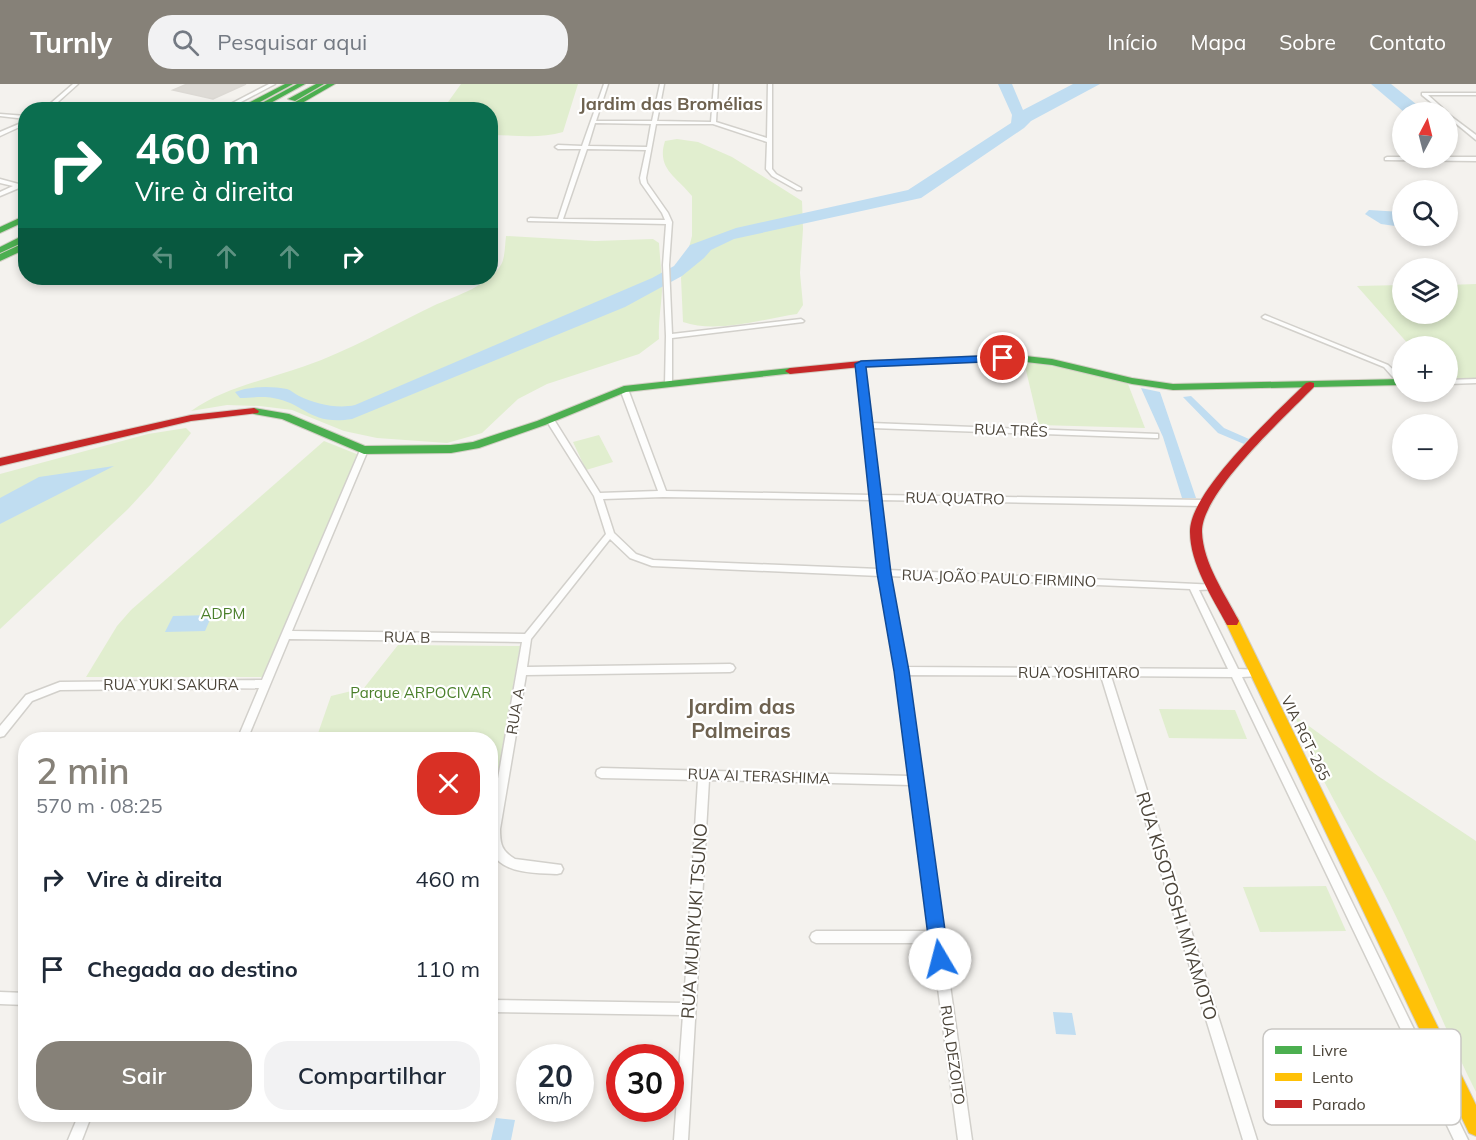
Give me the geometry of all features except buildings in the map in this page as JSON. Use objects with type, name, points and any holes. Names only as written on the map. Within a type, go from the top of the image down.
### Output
[{"type":"main road","points":[[253,102],[290,84]]},
{"type":"main road","points":[[267,102],[302,84]]},
{"type":"main road","points":[[287,102],[321,84]]},
{"type":"main road","points":[[297,102],[332,84]]},
{"type":"main road","points":[[256,102],[263,97]]},
{"type":"main road","points":[[0,230],[18,221]]},
{"type":"main road","points":[[0,238],[18,229]]},
{"type":"main road","points":[[0,250],[18,241]]},
{"type":"main road","points":[[0,258],[18,249]]},
{"type":"main road","points":[[0,462],[191,418],[250,410],[285,416],[364,450],[412,451],[463,447],[550,420],[624,389],[861,364],[1017,358],[1052,362],[1132,381],[1164,386],[1392,382]]},
{"type":"main road","name":"VIA RGT-265","points":[[1310,385],[1203,503],[1196,521],[1196,531],[1201,552],[1215,587],[1429,1029]]},
{"type":"main road","name":"VIA RGT-265","points":[[1461,1095],[1476,1126]]},
{"type":"street","points":[[55,102],[76,84]]},
{"type":"street","points":[[237,102],[273,84]]},
{"type":"street","points":[[560,220],[606,84]]},
{"type":"street","points":[[662,84],[644,183],[669,222],[666,265],[669,336],[668,384]]},
{"type":"street","points":[[713,123],[716,84]]},
{"type":"street","points":[[770,84],[770,171],[799,189]]},
{"type":"street","points":[[1432,102],[1425,96],[1430,93],[1476,94]]},
{"type":"street","points":[[1465,94],[1476,102]]},
{"type":"street","points":[[0,115],[18,117]]},
{"type":"street","points":[[592,122],[713,123],[770,141]]},
{"type":"street","points":[[1458,124],[1476,138]]},
{"type":"street","points":[[0,134],[18,126]]},
{"type":"street","points":[[558,147],[649,149]]},
{"type":"street","points":[[1387,159],[1476,159]]},
{"type":"street","points":[[0,181],[18,186]]},
{"type":"street","points":[[0,194],[18,186]]},
{"type":"street","points":[[530,220],[669,222]]},
{"type":"street","points":[[1265,317],[1386,366],[1392,372]]},
{"type":"street","points":[[669,336],[801,321]]},
{"type":"street","name":"RUA DEZOITO","points":[[861,364],[884,573],[901,671],[965,1140]]},
{"type":"street","points":[[1458,382],[1476,381]]},
{"type":"street","points":[[624,389],[663,494]]},
{"type":"street","points":[[550,420],[598,496],[610,534]]},
{"type":"street","name":"RUA TRÊS","points":[[867,425],[1155,436]]},
{"type":"street","points":[[245,732],[364,450]]},
{"type":"street","name":"RUA QUATRO","points":[[598,496],[663,494],[1203,503]]},
{"type":"street","name":"RUA JOÃO PAULO FIRMINO","points":[[610,534],[640,560],[674,565],[1215,587]]},
{"type":"street","name":"RUA A","points":[[498,811],[527,638],[610,534]]},
{"type":"street","points":[[1193,586],[1407,1029]]},
{"type":"street","name":"RUA B","points":[[286,635],[527,638]]},
{"type":"street","points":[[522,671],[730,668]]},
{"type":"street","name":"RUA YOSHITARO","points":[[901,671],[1257,673]]},
{"type":"street","name":"RUA KISOTOSHI MIYAMOTO","points":[[1105,673],[1250,1140]]},
{"type":"street","name":"RUA YUKI SAKURA","points":[[0,734],[29,698],[46,689],[76,684],[265,684]]},
{"type":"street","name":"RUA AI TERASHIMA","points":[[601,773],[916,781]]},
{"type":"street","name":"RUA MURIYUKI TSUNO","points":[[681,1140],[704,775]]},
{"type":"street","name":"RUA A","points":[[498,854],[517,865],[557,869]]},
{"type":"street","points":[[816,937],[937,937]]},
{"type":"street","points":[[0,998],[18,999]]},
{"type":"street","points":[[498,1006],[688,1009]]},
{"type":"street","points":[[75,1140],[83,1122]]},
{"type":"street","points":[[1454,1125],[1461,1140]]},
{"type":"green space","points":[[461,84],[578,84],[563,132],[545,135],[498,135],[498,102],[448,102]]},
{"type":"green space","points":[[677,139],[698,142],[732,157],[802,201],[800,273],[803,305],[797,314],[725,326],[710,327],[683,322],[681,278],[692,236],[692,196],[670,172],[663,159],[665,141]]},
{"type":"green space","points":[[506,236],[595,241],[653,239],[659,243],[662,291],[659,339],[639,354],[547,384],[518,399],[482,433],[447,443],[377,438],[344,431],[292,410],[260,406],[227,405],[191,411],[232,390],[338,353],[479,285],[498,285],[498,268],[504,253]]},
{"type":"green space","points":[[1476,284],[1476,379],[1458,379],[1458,336],[1401,336],[1357,286],[1392,285],[1392,324],[1458,324],[1458,285]]},
{"type":"green space","points":[[1024,362],[1070,369],[1128,384],[1145,428],[1039,425]]},
{"type":"green space","points":[[186,428],[191,433],[152,483],[128,509],[0,629],[0,474],[148,434]]},
{"type":"green space","points":[[599,435],[613,462],[586,470],[573,442]]},
{"type":"green space","name":"ADPM","points":[[324,441],[359,455],[264,677],[86,677],[117,626],[131,610]]},
{"type":"green space","name":"Parque ARPOCIVAR","points":[[398,645],[520,646],[498,773],[498,732],[318,732],[331,696],[364,688]]},
{"type":"green space","points":[[1159,709],[1235,710],[1247,739],[1169,738]]},
{"type":"green space","points":[[1295,716],[1378,776],[1476,841],[1476,1092],[1461,1061],[1461,1029],[1446,1029],[1401,927],[1327,788]]},
{"type":"green space","points":[[1326,886],[1346,931],[1260,932],[1243,887]]},
{"type":"water","points":[[998,84],[1012,84],[1023,110],[1073,84],[1100,84],[1031,121],[921,198],[734,239],[711,250],[682,276],[625,307],[352,419],[317,417],[284,401],[265,397],[240,398],[235,392],[254,388],[281,388],[319,403],[334,406],[355,405],[652,278],[674,266],[690,245],[736,228],[908,190],[1011,123],[1012,115]]},
{"type":"water","points":[[1371,84],[1391,84],[1414,102],[1392,102]]},
{"type":"water","points":[[1369,210],[1392,211],[1392,226],[1381,224],[1365,214]]},
{"type":"water","points":[[1141,388],[1160,392],[1196,498],[1182,498],[1163,437]]},
{"type":"water","points":[[1191,396],[1224,428],[1249,439],[1244,444],[1218,433],[1183,397]]},
{"type":"water","points":[[114,466],[0,524],[0,498],[39,477]]},
{"type":"water","points":[[212,615],[205,631],[165,632],[173,616]]},
{"type":"water","points":[[1053,1012],[1072,1013],[1076,1035],[1056,1034]]},
{"type":"water","points":[[498,1118],[515,1120],[511,1140],[491,1140]]},
{"type":"traffic: fast","points":[[254,102],[290,84]]},
{"type":"traffic: fast","points":[[267,102],[302,84]]},
{"type":"traffic: fast","points":[[292,99],[321,84]]},
{"type":"traffic: fast","points":[[299,102],[332,84]]},
{"type":"traffic: fast","points":[[0,230],[18,221]]},
{"type":"traffic: fast","points":[[0,250],[18,241]]},
{"type":"traffic: fast","points":[[0,258],[18,249]]},
{"type":"traffic: fast","points":[[981,359],[1017,358],[1052,362],[1132,381],[1173,387],[1392,382]]},
{"type":"traffic: fast","points":[[254,411],[285,416],[364,450],[451,449],[475,445],[541,423],[624,389],[790,371]]},
{"type":"traffic: slow","points":[[1232,621],[1429,1029]]},
{"type":"traffic: slow","points":[[1461,1095],[1476,1126]]},
{"type":"traffic: jam","points":[[790,371],[861,364],[981,359]]},
{"type":"traffic: jam","points":[[1232,621],[1202,560],[1198,547],[1196,523],[1201,509],[1228,472],[1264,431],[1310,385]]},
{"type":"traffic: jam","points":[[0,462],[191,418],[254,411]]},
{"type":"district","name":"Jardim das Bromélias","points":[[671,103]]},
{"type":"district","name":"Jardim das Palmeiras","points":[[741,718]]},
{"type":"route","points":[[940,959],[901,671],[884,573],[861,364],[1003,358]]}]
